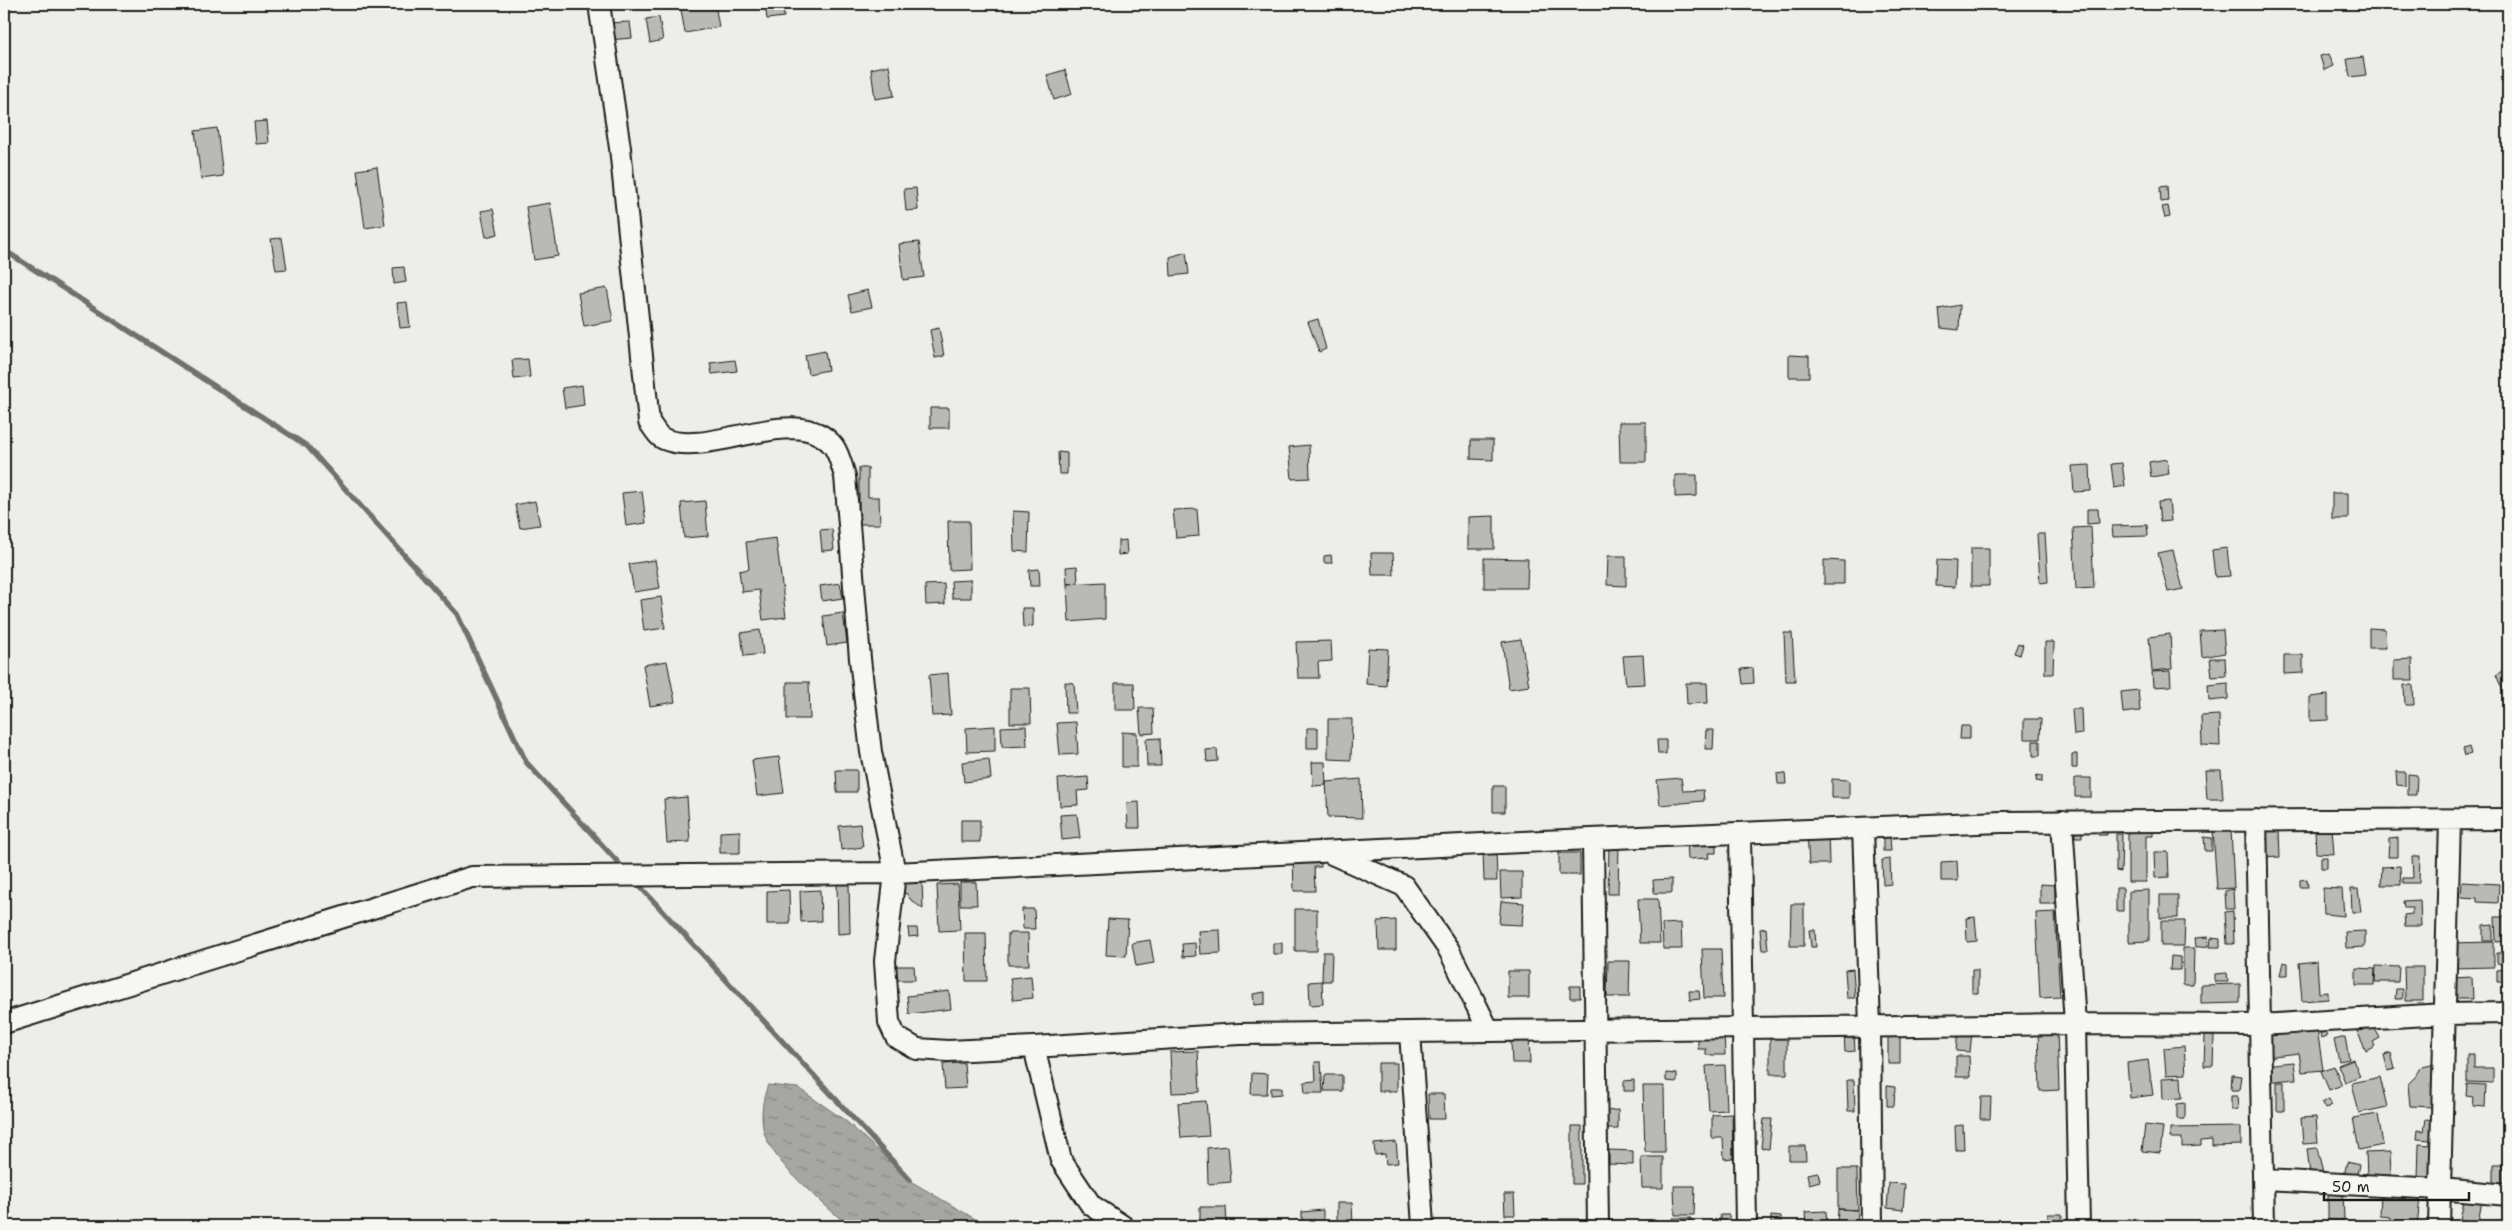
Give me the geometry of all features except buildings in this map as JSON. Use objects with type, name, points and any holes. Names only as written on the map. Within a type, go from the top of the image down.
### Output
[{"type":"street","points":[[599,4],[620,148],[649,422],[662,439],[681,444],[800,427],[819,434],[834,447],[845,476],[860,659],[871,752],[895,873],[885,961],[888,1022],[896,1037],[918,1049],[948,1051],[1034,1047],[1239,1034],[2075,1024],[2259,1025],[2446,1014],[2508,1013]]},
{"type":"street","points":[[4,1023],[472,877],[895,873],[1593,839],[2062,821],[2450,821],[2508,819]]},
{"type":"street","points":[[2256,820],[2264,1226]]},
{"type":"street","points":[[2062,821],[2075,1024],[2079,1226]]},
{"type":"street","points":[[2439,1226],[2450,821]]},
{"type":"street","points":[[1864,828],[1870,1026],[1872,1226]]},
{"type":"street","points":[[1740,833],[1745,1028],[1746,1226]]},
{"type":"street","points":[[1593,839],[1598,1226]]},
{"type":"street","points":[[1328,852],[1404,886],[1448,950],[1489,1031]]},
{"type":"street","points":[[1410,1032],[1423,1226]]},
{"type":"street","points":[[1034,1047],[1061,1160],[1091,1205],[1123,1226]]},
{"type":"street","points":[[2264,1180],[2440,1188],[2508,1196]]},
{"type":"water","points":[[768,1085],[798,1088],[846,1121],[912,1182],[987,1226],[848,1226],[792,1174],[781,1162],[766,1138],[762,1118],[764,1097]]},
{"type":"waterway","points":[[4,250],[307,446],[457,614],[526,762],[626,871]]},
{"type":"waterway","points":[[635,881],[910,1180]]}]
